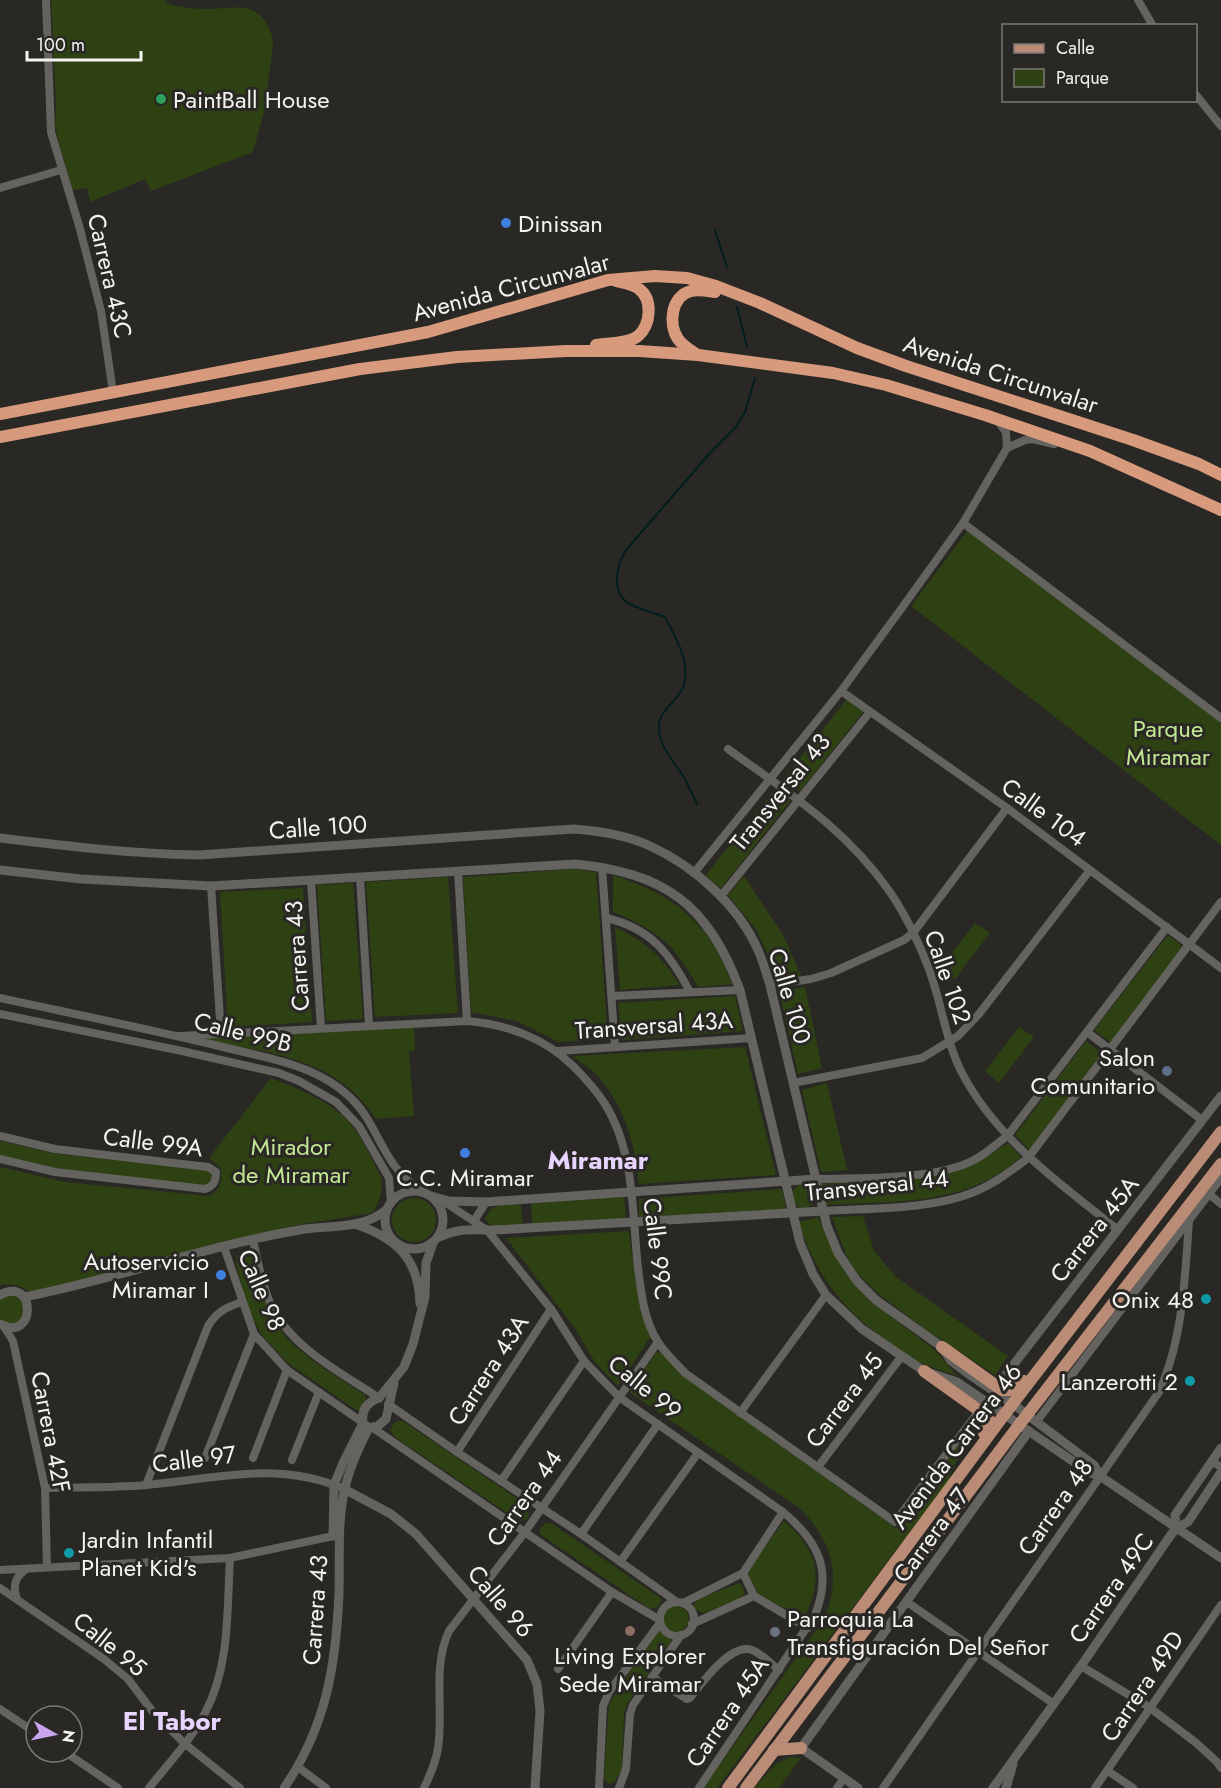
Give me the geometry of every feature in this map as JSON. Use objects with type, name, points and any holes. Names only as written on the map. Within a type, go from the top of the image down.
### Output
[{"type":"highway","name":"Avenida Circunvalar","points":[[0,414],[428,332],[609,280],[654,276],[687,278],[716,286],[760,303],[857,348],[1133,440],[1199,464],[1221,475]]},
{"type":"highway","points":[[578,351],[591,346],[631,340],[638,336],[646,325],[648,308],[641,291],[632,285],[609,280]]},
{"type":"highway","points":[[698,355],[677,338],[672,323],[673,310],[681,296],[690,291],[713,291],[760,303]]},
{"type":"highway","name":"Avenida Circunvalar","points":[[0,437],[360,369],[457,357],[578,351],[639,351],[698,355],[833,372],[886,385],[995,418],[1090,451],[1221,510]]},
{"type":"highway","points":[[113,392],[123,406],[154,408]]},
{"type":"main road","name":"Avenida Carrera 46","points":[[728,1788],[1059,1341],[1221,1132]]},
{"type":"main road","name":"Avenida Carrera 46","points":[[746,1788],[1029,1423],[1078,1350],[1221,1164]]},
{"type":"main road","points":[[1078,1350],[1110,1324]]},
{"type":"main road","points":[[942,1347],[997,1386],[1008,1391],[1017,1388],[1054,1342],[1059,1341]]},
{"type":"main road","points":[[924,1371],[990,1419],[990,1426],[958,1469],[954,1482]]},
{"type":"main road","points":[[774,1750],[801,1748]]},
{"type":"street","name":"Carrera 43C","points":[[46,0],[51,132],[80,229],[101,311],[113,392]]},
{"type":"street","points":[[1138,0],[1152,24]]},
{"type":"street","points":[[1197,96],[1221,126]]},
{"type":"street","points":[[0,188],[61,170]]},
{"type":"street","points":[[995,418],[1006,432],[1007,448],[1017,442],[1032,439],[1090,451]]},
{"type":"street","name":"Transversal 43","points":[[694,873],[841,691],[963,523],[1007,448]]},
{"type":"street","points":[[963,523],[1221,718]]},
{"type":"street","name":"Calle 104","points":[[841,691],[1006,808],[1221,968]]},
{"type":"street","name":"Transversal 43","points":[[721,896],[870,712]]},
{"type":"street","name":"Calle 102","points":[[728,749],[832,825],[855,848],[892,895],[913,933],[935,988],[950,1042],[962,1073],[989,1114],[1029,1158],[1118,1230]]},
{"type":"street","points":[[771,985],[812,979],[831,973],[904,940],[913,933],[1006,808]]},
{"type":"street","name":"Calle 100","points":[[0,838],[104,851],[199,855],[574,829],[602,831],[650,846],[694,873],[721,896],[740,918],[758,949],[771,985],[826,1226],[838,1253],[857,1281],[876,1300],[942,1347],[951,1361],[1090,1473],[1100,1476],[1221,1558]]},
{"type":"street","name":"Calle 100","points":[[0,870],[81,879],[211,886],[574,864],[630,873],[651,882],[678,898],[697,913],[718,940],[730,962],[740,990],[752,1038],[800,1243],[813,1274],[826,1295],[862,1329],[901,1357],[924,1371],[957,1382],[1009,1409]]},
{"type":"street","points":[[603,867],[615,1047]]},
{"type":"street","points":[[793,1083],[922,1058],[950,1042],[979,1014],[1090,870]]},
{"type":"street","points":[[458,871],[467,1021]]},
{"type":"street","points":[[360,877],[369,1025]]},
{"type":"street","name":"Carrera 43","points":[[311,880],[321,1028]]},
{"type":"street","points":[[211,886],[221,1034]]},
{"type":"street","name":"Transversal 44","points":[[436,1239],[463,1229],[487,1230],[792,1214],[922,1204],[945,1201],[974,1192],[1001,1179],[1029,1158],[1221,902]]},
{"type":"street","points":[[606,918],[636,928],[655,941],[678,969],[690,992]]},
{"type":"street","name":"Transversal 44","points":[[431,1196],[486,1202],[938,1172],[958,1167],[975,1160],[1008,1135],[1167,927]]},
{"type":"street","points":[[612,996],[740,990]]},
{"type":"street","name":"Calle 99B","points":[[0,998],[180,1036],[284,1062],[328,1080],[366,1114],[393,1163],[411,1183],[431,1196]]},
{"type":"street","name":"Calle 99B","points":[[0,1014],[279,1073],[299,1081],[336,1102],[359,1126],[389,1179],[389,1206]]},
{"type":"street","name":"Calle 99C","points":[[180,1036],[467,1021],[513,1029],[558,1051],[606,1105],[623,1148],[631,1192],[641,1292],[646,1313],[658,1342],[685,1373],[896,1522],[980,1411]]},
{"type":"street","points":[[1087,1032],[1202,1120]]},
{"type":"street","name":"Transversal 43A","points":[[558,1051],[752,1038]]},
{"type":"street","name":"Carrera 45A","points":[[997,1386],[1221,1096]]},
{"type":"street","name":"Calle 99A","points":[[0,1136],[55,1149],[208,1167],[216,1172],[216,1176],[215,1182],[206,1189],[55,1172],[0,1159]]},
{"type":"street","name":"Carrera 47","points":[[801,1748],[907,1602],[1029,1423],[1110,1324],[1221,1178]]},
{"type":"street","points":[[224,1247],[301,1230],[355,1224],[376,1217],[401,1194],[409,1191],[431,1196],[436,1202],[443,1223],[426,1263],[426,1288],[408,1356],[384,1401],[386,1419],[367,1425],[363,1413],[366,1406],[372,1401],[384,1401]]},
{"type":"street","points":[[1209,1194],[1221,1204]]},
{"type":"street","name":"Calle 99","points":[[431,1196],[487,1230],[551,1309],[584,1361],[619,1397],[783,1512],[809,1536],[820,1560]]},
{"type":"street","points":[[474,1221],[486,1202]]},
{"type":"street","points":[[389,1206],[385,1226],[388,1235],[407,1258],[416,1276],[420,1311]]},
{"type":"street","name":"Carrera 48","points":[[883,1788],[1159,1392],[1166,1375],[1178,1328],[1190,1220]]},
{"type":"street","points":[[355,1224],[370,1229],[403,1248],[412,1250],[422,1249],[436,1239]]},
{"type":"street","name":"Calle 98","points":[[253,1240],[272,1306],[291,1334],[309,1350],[680,1602]]},
{"type":"street","name":"Calle 98","points":[[1,1294],[14,1292],[26,1301],[34,1295],[224,1247],[254,1334],[287,1370],[612,1592],[660,1621]]},
{"type":"street","points":[[740,1413],[826,1295]]},
{"type":"street","points":[[2,1324],[16,1326],[27,1317],[26,1301]]},
{"type":"street","points":[[146,1485],[208,1326],[222,1310],[242,1302]]},
{"type":"street","name":"Carrera 43A","points":[[457,1452],[551,1309]]},
{"type":"street","name":"Carrera 42F","points":[[2,1324],[13,1341],[45,1488],[47,1567]]},
{"type":"street","name":"Carrera 42F","points":[[13,1341],[16,1326]]},
{"type":"street","points":[[205,1458],[254,1334]]},
{"type":"street","name":"Carrera 44","points":[[424,1788],[433,1768],[438,1746],[442,1649],[449,1631],[525,1532],[658,1342]]},
{"type":"street","name":"Carrera 45","points":[[818,1467],[901,1357]]},
{"type":"street","points":[[501,1481],[584,1361]]},
{"type":"street","points":[[253,1458],[287,1370]]},
{"type":"street","points":[[292,1460],[319,1392]]},
{"type":"street","points":[[581,1534],[658,1424]]},
{"type":"street","name":"Carrera 43","points":[[284,1788],[298,1767],[319,1723],[329,1688],[339,1593],[334,1485],[343,1463],[367,1425]]},
{"type":"street","name":"Carrera 43","points":[[336,1535],[344,1489],[367,1425]]},
{"type":"street","name":"Carrera 49C","points":[[1176,1528],[1175,1515],[1221,1448]]},
{"type":"street","points":[[620,1562],[698,1453]]},
{"type":"street","points":[[1212,1461],[1221,1469]]},
{"type":"street","name":"Carrera 49C","points":[[993,1788],[1176,1528],[1188,1522],[1221,1469]]},
{"type":"street","name":"Calle 97","points":[[45,1488],[146,1485],[252,1472],[290,1473],[325,1481],[344,1489]]},
{"type":"street","name":"Calle 96","points":[[344,1489],[391,1515],[416,1534],[527,1660],[537,1684],[540,1711],[535,1788]]},
{"type":"street","points":[[599,1788],[603,1706],[609,1692],[660,1621],[663,1609],[667,1605],[680,1602],[743,1573],[783,1512]]},
{"type":"street","points":[[0,1570],[230,1558],[336,1535]]},
{"type":"street","points":[[149,1788],[205,1714],[217,1686],[225,1646],[230,1558]]},
{"type":"street","name":"Carrera 45A","points":[[699,1788],[808,1628],[823,1591],[820,1560]]},
{"type":"street","points":[[17,1599],[14,1590],[15,1581],[19,1574],[27,1569]]},
{"type":"street","points":[[743,1573],[754,1596],[808,1628]]},
{"type":"street","name":"Calle 95","points":[[0,1588],[104,1659],[128,1679],[153,1712],[184,1743],[240,1788]]},
{"type":"street","points":[[558,1669],[612,1592]]},
{"type":"street","points":[[692,1624],[754,1596]]},
{"type":"street","points":[[619,1788],[626,1769],[630,1714],[633,1706],[681,1635],[688,1631],[692,1624],[693,1614],[687,1606],[680,1602]]},
{"type":"street","points":[[907,1602],[1054,1704]]},
{"type":"street","name":"Carrera 49D","points":[[1095,1788],[1221,1605]]},
{"type":"street","points":[[660,1621],[668,1633],[681,1635]]},
{"type":"street","points":[[652,1677],[687,1699],[710,1672],[724,1660],[743,1650],[754,1651],[779,1670]]},
{"type":"street","points":[[1081,1666],[1149,1707],[1195,1742],[1221,1768]]},
{"type":"street","points":[[0,1709],[24,1725]]},
{"type":"street","points":[[801,1748],[858,1788]]},
{"type":"street","name":"Carrera 49C","points":[[1006,1788],[1015,1759]]},
{"type":"street","points":[[83,1764],[118,1788]]},
{"type":"street","points":[[298,1767],[326,1788]]},
{"type":"street","points":[[1108,1770],[1133,1788]]},
{"type":"street","points":[[837,1788],[843,1778]]},
{"type":"green space","name":"PaintBall House","points":[[51,0],[164,0],[166,3],[189,8],[243,8],[256,12],[262,17],[272,34],[273,46],[264,112],[253,152],[151,191],[145,179],[90,202],[87,188],[72,190],[55,127]]},
{"type":"green space","name":"Parque Miramar","points":[[968,530],[1221,721],[1221,845],[911,606]]},
{"type":"green space","points":[[847,699],[864,711],[800,791],[783,779]]},
{"type":"green space","points":[[775,789],[791,800],[721,888],[705,876]]},
{"type":"green space","points":[[575,869],[596,872],[608,1039],[558,1042],[517,1021],[471,1012],[463,877]]},
{"type":"green space","points":[[613,875],[654,892],[687,914],[713,944],[732,984],[698,987],[681,959],[654,932],[613,912]]},
{"type":"green space","points":[[744,876],[783,935],[802,978],[776,981],[757,931],[728,895]]},
{"type":"green space","points":[[448,877],[458,1013],[375,1017],[366,882]]},
{"type":"green space","points":[[353,883],[363,1019],[326,1021],[317,885]]},
{"type":"green space","points":[[303,888],[312,1022],[228,1027],[220,892]]},
{"type":"green space","points":[[975,923],[990,933],[955,979],[941,967]]},
{"type":"green space","points":[[615,927],[636,938],[652,951],[680,985],[620,990]]},
{"type":"green space","points":[[1168,935],[1183,947],[1111,1043],[1094,1030]]},
{"type":"green space","points":[[805,987],[822,1068],[798,1074],[779,991]]},
{"type":"green space","points":[[735,996],[743,1031],[622,1040],[618,1003]]},
{"type":"green space","points":[[414,1027],[415,1051],[409,1051],[414,1116],[376,1119],[359,1098],[341,1082],[320,1070],[274,1054],[200,1039]]},
{"type":"green space","points":[[1019,1027],[1034,1037],[999,1083],[985,1071]]},
{"type":"green space","points":[[1086,1041],[1102,1053],[1030,1150],[1015,1135]]},
{"type":"green space","points":[[745,1047],[776,1175],[639,1184],[635,1154],[622,1113],[595,1073],[572,1056]]},
{"type":"green space","name":"Mirador de Miramar","points":[[271,1078],[327,1104],[354,1128],[381,1177],[380,1196],[372,1213],[297,1225],[223,1242],[36,1293],[15,1285],[0,1285],[0,1167],[65,1182],[209,1196],[220,1184],[222,1176],[220,1167],[209,1158]]},
{"type":"green space","points":[[827,1083],[847,1170],[821,1172],[802,1090]]},
{"type":"green space","points":[[0,1141],[57,1154],[208,1170],[213,1180],[205,1186],[55,1168],[0,1155]]},
{"type":"green space","points":[[1008,1143],[1021,1157],[977,1185],[929,1198],[825,1205],[821,1184],[941,1175],[977,1163]]},
{"type":"green space","points":[[804,1184],[809,1185],[815,1191],[815,1201],[809,1207],[804,1208],[799,1207],[793,1201],[792,1196],[793,1191],[799,1185]]},
{"type":"green space","points":[[782,1189],[786,1209],[639,1217],[639,1199]]},
{"type":"green space","points":[[624,1197],[626,1219],[532,1224],[531,1203]]},
{"type":"green space","points":[[414,1198],[429,1205],[436,1220],[429,1235],[414,1242],[399,1235],[392,1220],[399,1205]]},
{"type":"green space","points":[[521,1205],[523,1226],[493,1228],[485,1219],[495,1207]]},
{"type":"green space","points":[[863,1216],[874,1251],[896,1277],[1008,1356],[995,1375],[922,1327],[862,1278],[848,1260],[832,1217]]},
{"type":"green space","points":[[818,1217],[835,1255],[868,1299],[935,1350],[957,1376],[910,1357],[871,1329],[844,1304],[813,1258],[799,1222]]},
{"type":"green space","points":[[629,1231],[639,1298],[651,1336],[618,1386],[595,1362],[574,1327],[506,1238]]},
{"type":"green space","points":[[246,1250],[255,1261],[267,1307],[278,1327],[299,1350],[365,1395],[366,1400],[361,1410],[356,1410],[288,1363],[263,1337],[249,1312],[236,1264],[237,1255]]},
{"type":"green space","points":[[12,1294],[24,1302],[21,1321],[12,1325],[0,1321],[0,1298]]},
{"type":"green space","points":[[661,1352],[683,1376],[896,1528],[980,1416],[984,1421],[956,1462],[948,1481],[717,1788],[703,1788],[824,1619],[830,1603],[833,1572],[831,1558],[819,1531],[798,1507],[629,1392],[656,1353]]},
{"type":"green space","points":[[403,1421],[528,1506],[529,1515],[526,1520],[519,1521],[395,1437],[390,1430],[395,1422]]},
{"type":"green space","points":[[784,1521],[805,1543],[815,1566],[814,1590],[804,1619],[758,1594],[747,1572]]},
{"type":"green space","points":[[546,1523],[551,1523],[659,1597],[661,1600],[659,1606],[650,1609],[541,1535],[539,1530]]},
{"type":"green space","points":[[739,1583],[743,1587],[744,1594],[739,1599],[704,1613],[695,1609],[694,1605],[698,1599]]},
{"type":"green space","points":[[676,1606],[685,1610],[689,1619],[685,1628],[676,1632],[667,1628],[663,1619],[667,1610]]},
{"type":"green space","points":[[658,1631],[666,1633],[671,1638],[671,1642],[627,1704],[624,1713],[622,1770],[614,1782],[609,1784],[605,1781],[604,1776],[609,1704]]},
{"type":"green space","points":[[789,1757],[801,1758],[779,1788],[754,1788],[776,1764]]},
{"type":"waterway","points":[[715,230],[727,267]]},
{"type":"waterway","points":[[737,307],[747,347]]},
{"type":"waterway","points":[[697,804],[685,779],[664,748],[659,734],[664,711],[681,691],[684,682],[686,673],[682,653],[665,617],[628,603],[622,598],[617,585],[618,570],[626,550],[710,453],[736,427],[745,412],[755,378]]},
{"type":"place","name":"PaintBall House","points":[[161,99]]},
{"type":"place","name":"Dinissan","points":[[506,223]]},
{"type":"place","name":"Salon Comunitario","points":[[1167,1071]]},
{"type":"place","name":"C.C. Miramar","points":[[465,1153]]},
{"type":"place","name":"Autoservicio Miramar I","points":[[221,1275]]},
{"type":"place","name":"Onix 48","points":[[1206,1299]]},
{"type":"place","name":"Lanzerotti 2","points":[[1190,1381]]},
{"type":"place","name":"Jardin Infantil Planet Kid's","points":[[69,1553]]},
{"type":"place","name":"Living Explorer Sede Miramar","points":[[630,1631]]},
{"type":"place","name":"Parroquia La Transfiguración Del Señor","points":[[775,1632]]},
{"type":"district","name":"Miramar","points":[[598,1160]]},
{"type":"district","name":"El Tabor","points":[[172,1721]]}]
